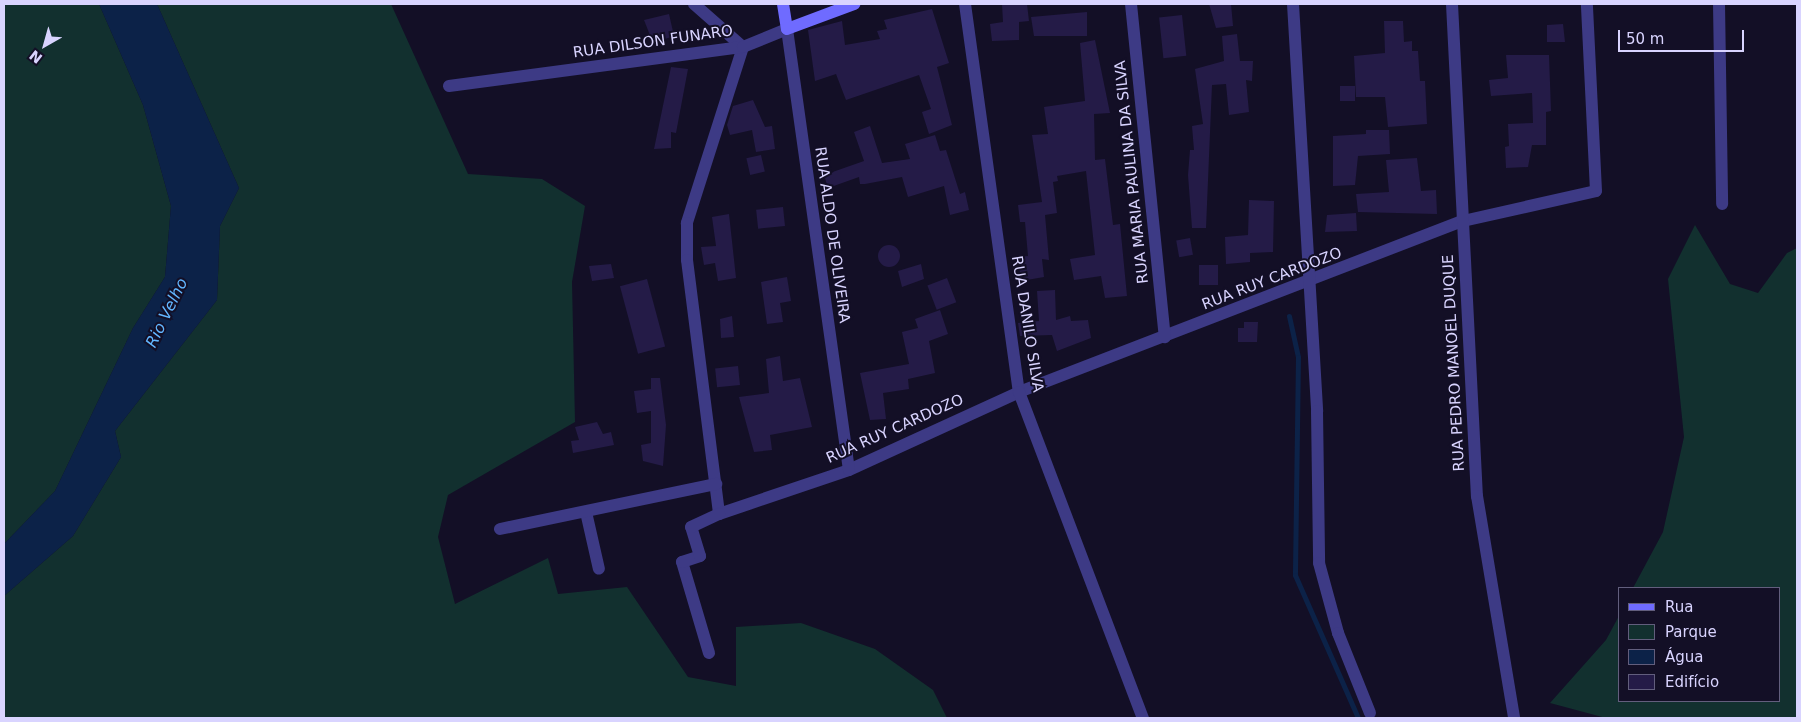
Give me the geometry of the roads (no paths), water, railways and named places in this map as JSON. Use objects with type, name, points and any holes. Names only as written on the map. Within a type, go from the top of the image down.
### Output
[{"type":"street","points":[[694,4],[743,47],[687,223],[687,260],[719,514]]},
{"type":"street","name":"RUA ALDO DE OLIVEIRA","points":[[784,4],[849,470]]},
{"type":"street","name":"RUA DILSON FUNARO","points":[[449,86],[743,47],[854,4]]},
{"type":"street","name":"RUA DANILO SILVA","points":[[966,4],[1019,392],[1143,718]]},
{"type":"street","name":"RUA MARIA PAULINA DA SILVA","points":[[1131,4],[1165,337]]},
{"type":"street","points":[[1293,4],[1306,284],[1317,411],[1319,563],[1332,616],[1370,713]]},
{"type":"street","name":"RUA PEDRO MANOEL DUQUE","points":[[1452,4],[1477,496],[1514,718]]},
{"type":"street","name":"RUA RUY CARDOZO","points":[[709,652],[682,562],[700,556],[691,527],[719,514],[849,470],[1019,392],[1306,284],[1463,221],[1596,191],[1587,4]]},
{"type":"street","points":[[1719,4],[1722,204]]},
{"type":"street","points":[[500,528],[716,484]]},
{"type":"street","points":[[586,512],[598,569]]},
{"type":"water","name":"Rio Velho","points":[[99,4],[157,4],[239,188],[220,226],[217,300],[115,431],[121,457],[73,536],[4,596],[4,544],[55,491],[133,328],[165,277],[171,206],[143,105]]},
{"type":"waterway","points":[[1289,316],[1298,357],[1295,575],[1358,718]]}]
